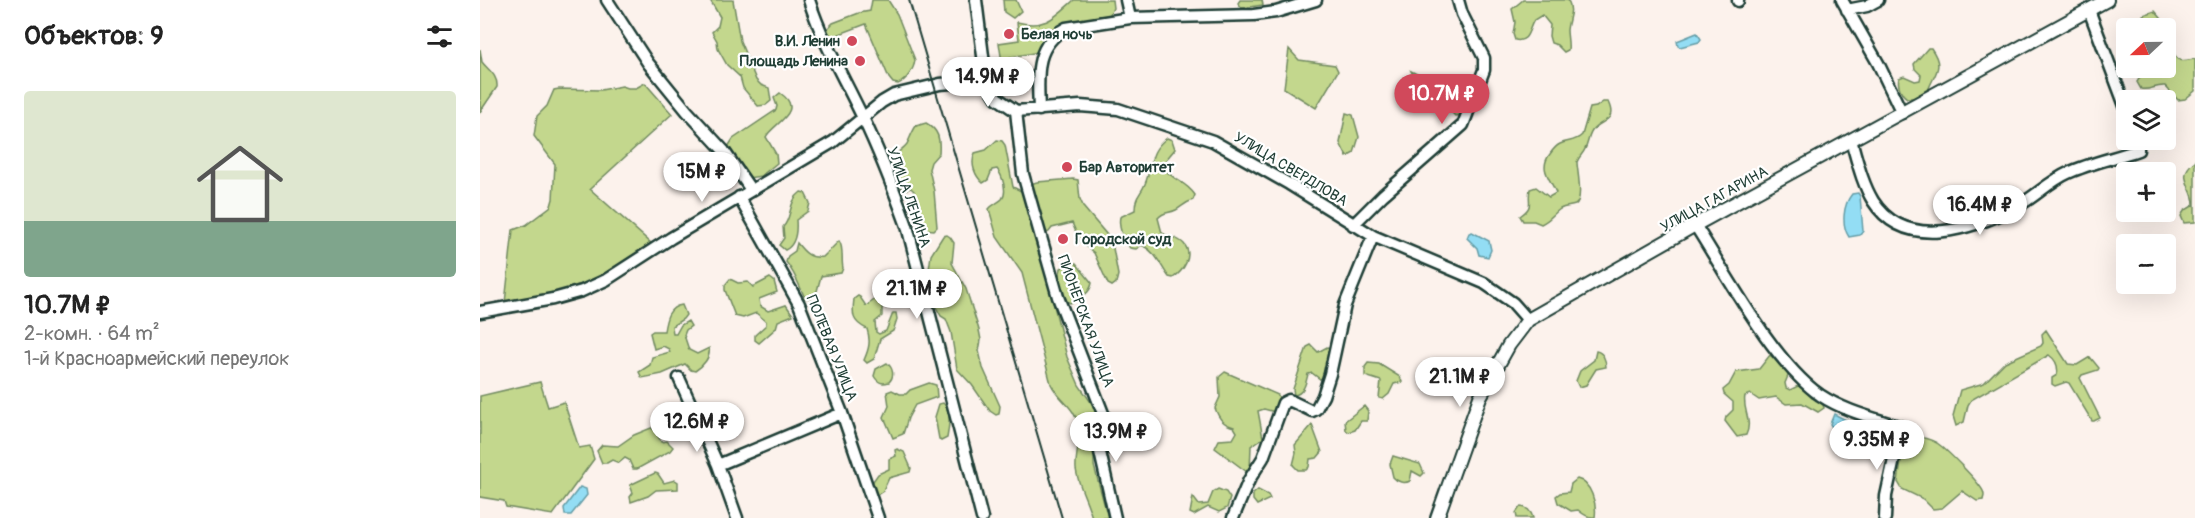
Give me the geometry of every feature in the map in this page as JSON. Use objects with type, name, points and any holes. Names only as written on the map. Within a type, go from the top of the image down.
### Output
[{"type":"main road","name":"УЛИЦА ГАГАРИНА","points":[[1437,518],[1480,397],[1509,345],[1528,320],[1695,225],[2107,0]]},
{"type":"street","points":[[607,0],[648,63],[687,111],[724,151],[751,190]]},
{"type":"street","name":"УЛИЦА ЛЕНИНА","points":[[809,0],[820,32],[863,118],[907,226],[982,518]]},
{"type":"street","points":[[976,0],[986,80],[997,98],[1016,111]]},
{"type":"street","points":[[1126,0],[1130,18]]},
{"type":"street","points":[[1039,110],[1038,65],[1040,56],[1058,32],[1066,28],[1130,18],[1254,15],[1276,12],[1316,0]]},
{"type":"street","points":[[1353,225],[1383,195],[1463,125],[1484,70],[1484,58],[1462,14],[1458,0]]},
{"type":"street","points":[[1845,5],[1867,6],[1878,0]]},
{"type":"street","points":[[1845,5],[1878,63],[1902,113]]},
{"type":"street","points":[[2089,10],[2119,90]]},
{"type":"street","points":[[480,312],[553,299],[593,286],[833,142],[894,95],[943,84],[986,80]]},
{"type":"street","name":"УЛИЦА СВЕРДЛОВА","points":[[1016,111],[1080,106],[1118,109],[1214,141],[1373,236],[1484,283],[1513,303],[1528,320]]},
{"type":"street","name":"ПИОНЕРСКАЯ УЛИЦА","points":[[1016,111],[1023,174],[1058,297],[1104,416],[1107,430],[1100,452],[1115,518]]},
{"type":"street","points":[[1851,141],[1873,200],[1883,213],[1901,225],[1930,233],[1942,233],[2004,212],[2021,204],[2068,173],[2138,150]]},
{"type":"street","name":"ПОЛЕВАЯ УЛИЦА","points":[[739,197],[799,304],[842,413],[879,518]]},
{"type":"street","points":[[1695,225],[1764,334],[1800,379],[1822,396],[1839,405],[1901,427],[1886,496],[1885,518]]},
{"type":"street","points":[[1233,518],[1249,480],[1263,458],[1283,403],[1289,400],[1312,411],[1316,409],[1323,396],[1345,305],[1373,236]]},
{"type":"street","points":[[679,378],[718,465],[737,518]]},
{"type":"street","points":[[718,465],[842,413]]},
{"type":"green space","points":[[710,0],[733,0],[740,41],[756,80],[769,88],[771,101],[766,105],[758,106],[743,88],[740,77],[727,65],[718,49],[712,32],[718,26],[720,17]]},
{"type":"green space","points":[[872,0],[888,0],[897,14],[915,60],[910,74],[898,84],[893,83],[889,78],[866,24],[832,37],[827,32],[833,23],[870,11]]},
{"type":"green space","points":[[1003,0],[1016,0],[1021,11],[1013,18],[1004,12]]},
{"type":"green space","points":[[1074,0],[1112,0],[1113,8],[1109,16],[1061,25],[1039,52],[1010,57],[1014,73],[1004,75],[999,43],[1019,40],[1017,22],[1042,23],[1055,17]]},
{"type":"green space","points":[[1240,0],[1262,0],[1263,5],[1242,8],[1238,3]]},
{"type":"green space","points":[[1523,0],[1568,0],[1571,12],[1567,30],[1568,50],[1564,52],[1551,43],[1550,25],[1542,15],[1534,20],[1526,37],[1515,40],[1512,9]]},
{"type":"green space","points":[[2155,11],[2161,18],[2142,18],[2143,15]]},
{"type":"green space","points":[[1928,48],[1931,48],[1935,54],[1938,69],[1929,88],[1914,98],[1907,98],[1900,89],[1899,78],[1904,76],[1915,81],[1920,80],[1921,75],[1915,69],[1914,64]]},
{"type":"green space","points":[[480,49],[482,62],[494,76],[497,87],[480,112]]},
{"type":"green space","points":[[1289,49],[1299,60],[1335,65],[1338,71],[1316,108],[1284,88]]},
{"type":"green space","points":[[2176,56],[2183,61],[2195,59],[2195,91],[2185,99],[2178,100],[2176,90],[2169,90],[2165,86],[2141,89],[2137,82],[2140,78],[2176,78]]},
{"type":"green space","points":[[1411,71],[1432,82],[1443,74],[1465,89],[1460,115],[1455,116],[1432,92],[1422,92]]},
{"type":"green space","points":[[645,83],[672,114],[590,189],[652,244],[594,280],[548,295],[505,303],[513,230],[526,225],[551,206],[553,199],[555,164],[534,136],[537,116],[547,106],[554,90],[601,90],[622,86],[636,88]]},
{"type":"green space","points":[[780,93],[790,106],[789,111],[766,137],[776,154],[777,163],[761,176],[748,178],[726,150],[733,139],[776,110],[774,98]]},
{"type":"green space","points":[[1608,102],[1611,114],[1607,120],[1592,131],[1577,162],[1580,192],[1578,202],[1560,209],[1541,224],[1534,221],[1523,221],[1520,216],[1529,207],[1530,189],[1536,187],[1549,197],[1556,193],[1545,169],[1550,154],[1559,145],[1582,135],[1590,108]]},
{"type":"green space","points":[[1346,113],[1353,115],[1359,137],[1354,153],[1347,157],[1340,143]]},
{"type":"green space","points":[[926,123],[938,135],[939,143],[939,153],[931,162],[929,169],[934,191],[937,227],[934,230],[925,229],[917,223],[914,191],[911,188],[904,190],[892,171],[893,158],[907,144],[916,126]]},
{"type":"green space","points":[[1167,138],[1172,140],[1175,149],[1165,161],[1165,169],[1195,195],[1193,200],[1158,218],[1162,233],[1179,240],[1184,244],[1188,253],[1186,263],[1173,278],[1169,277],[1155,255],[1147,248],[1142,245],[1136,249],[1130,248],[1120,229],[1120,217],[1135,210],[1154,154]]},
{"type":"green space","points":[[997,140],[1002,141],[1005,145],[1013,187],[1023,192],[1028,203],[1067,357],[1079,385],[1097,411],[1099,432],[1094,453],[1094,466],[1108,518],[1092,518],[1076,469],[1079,443],[1077,420],[1051,384],[1022,273],[997,237],[989,209],[1004,196],[1002,179],[997,169],[992,170],[988,180],[983,183],[974,170],[975,153],[986,150]]},
{"type":"green space","points":[[2195,161],[2195,222],[2184,223],[2181,216],[2184,211],[2194,205],[2186,172]]},
{"type":"green space","points":[[1078,180],[1080,199],[1084,208],[1107,235],[1113,248],[1118,275],[1116,283],[1112,286],[1108,284],[1094,253],[1080,241],[1072,223],[1052,228],[1044,234],[1030,184]]},
{"type":"green space","points":[[801,192],[805,193],[810,203],[808,211],[796,220],[795,238],[785,250],[779,245],[784,238],[783,227],[794,200]]},
{"type":"green space","points":[[947,235],[954,243],[952,263],[966,289],[979,330],[981,340],[979,351],[983,368],[1000,406],[999,414],[996,415],[990,411],[972,385],[957,369],[951,332],[946,319],[941,316],[935,305],[931,293],[928,277],[931,255],[943,236]]},
{"type":"green space","points":[[839,241],[842,250],[841,273],[821,276],[817,291],[810,298],[805,298],[786,262],[788,256],[795,251],[797,243],[808,254],[823,257]]},
{"type":"green space","points":[[1076,263],[1092,283],[1087,293],[1070,303],[1058,281],[1061,268]]},
{"type":"green space","points":[[770,278],[774,281],[777,292],[759,299],[760,306],[768,311],[786,305],[793,315],[778,321],[776,328],[759,343],[755,340],[755,335],[766,325],[766,321],[756,313],[743,318],[735,316],[725,285],[730,279],[738,283],[748,282],[753,287]]},
{"type":"green space","points":[[858,296],[866,306],[882,297],[882,316],[875,322],[876,332],[879,334],[886,331],[893,313],[896,313],[897,319],[893,331],[880,339],[874,359],[867,363],[864,360],[869,345],[867,329],[856,321],[853,314],[854,299]]},
{"type":"green space","points":[[682,305],[686,315],[672,326],[673,334],[676,334],[681,325],[688,321],[691,326],[684,335],[689,350],[697,354],[709,348],[708,358],[695,371],[685,364],[662,374],[642,378],[639,372],[650,365],[652,357],[670,352],[663,346],[654,349],[650,333],[664,331],[671,311]]},
{"type":"green space","points":[[2046,330],[2068,364],[2077,365],[2090,357],[2099,368],[2080,378],[2100,418],[2092,421],[2069,383],[2055,386],[2052,384],[2052,378],[2057,375],[2058,369],[2055,361],[2049,355],[1971,400],[1964,422],[1956,426],[1953,416],[1960,390],[1984,383],[2005,362],[2041,346],[2042,334]]},
{"type":"green space","points":[[1311,345],[1318,352],[1327,347],[1331,348],[1326,376],[1320,379],[1312,373],[1308,374],[1302,390],[1294,395],[1293,389],[1307,347]]},
{"type":"green space","points":[[1596,351],[1604,357],[1606,367],[1596,369],[1586,385],[1579,387],[1576,381],[1580,371],[1594,360]]},
{"type":"green space","points":[[1770,355],[1787,371],[1786,388],[1790,390],[1798,386],[1802,387],[1812,398],[1822,401],[1824,408],[1818,412],[1802,403],[1786,404],[1776,397],[1759,400],[1750,394],[1745,396],[1744,401],[1748,430],[1746,435],[1737,437],[1725,421],[1733,410],[1733,402],[1723,390],[1729,385],[1736,372],[1759,369]]},
{"type":"green space","points":[[887,363],[893,375],[889,382],[880,382],[874,376],[876,369]]},
{"type":"green space","points":[[1368,363],[1379,364],[1400,377],[1402,382],[1394,384],[1389,394],[1383,399],[1379,398],[1381,381],[1365,376],[1365,367]]},
{"type":"green space","points":[[1225,372],[1278,395],[1280,401],[1275,412],[1264,409],[1258,411],[1263,438],[1251,446],[1250,471],[1247,472],[1215,448],[1219,440],[1233,439],[1237,432],[1234,427],[1222,421],[1215,408],[1220,397],[1219,377]]},
{"type":"green space","points":[[540,382],[548,407],[564,402],[579,448],[590,446],[594,459],[553,515],[506,507],[504,501],[480,497],[480,396]]},
{"type":"green space","points":[[929,383],[936,385],[937,397],[915,405],[903,434],[893,438],[884,417],[889,406],[887,392],[892,390],[906,394],[910,390]]},
{"type":"green space","points":[[943,403],[948,410],[949,423],[947,438],[941,441],[935,417],[939,404]]},
{"type":"green space","points":[[1364,406],[1368,411],[1367,421],[1361,421],[1355,430],[1349,432],[1346,430],[1345,421]]},
{"type":"green space","points":[[1312,425],[1322,452],[1317,458],[1310,459],[1306,470],[1298,470],[1293,465],[1295,445]]},
{"type":"green space","points":[[651,428],[655,430],[661,442],[667,441],[673,447],[670,451],[637,469],[633,469],[629,460],[625,458],[619,463],[612,460],[602,463],[597,451],[602,445],[618,446],[634,435]]},
{"type":"green space","points":[[1914,437],[1932,440],[1947,452],[1980,486],[1984,494],[1983,500],[1977,501],[1962,491],[1942,508],[1933,509],[1923,499],[1902,489],[1898,482],[1904,442]]},
{"type":"green space","points":[[895,450],[904,452],[911,468],[910,472],[889,478],[883,491],[877,495],[871,484],[878,474],[889,469],[889,459],[896,456]]},
{"type":"green space","points":[[1393,456],[1420,464],[1424,473],[1421,476],[1412,471],[1410,481],[1396,480],[1390,464]]},
{"type":"green space","points":[[655,473],[664,483],[675,480],[678,482],[678,489],[656,490],[648,496],[631,502],[630,497],[633,493],[630,485]]},
{"type":"green space","points":[[1577,479],[1586,484],[1592,494],[1595,517],[1578,510],[1571,511],[1558,503],[1556,496],[1569,492],[1571,484]]},
{"type":"green space","points":[[1218,489],[1226,492],[1230,498],[1227,508],[1219,512],[1208,507],[1194,515],[1190,513],[1193,497],[1199,505],[1208,504],[1213,492]]},
{"type":"green space","points":[[1258,490],[1268,495],[1270,499],[1257,505],[1253,500],[1253,494]]},
{"type":"green space","points":[[1520,507],[1528,510],[1533,518],[1517,518],[1516,513]]},
{"type":"water","points":[[1697,33],[1701,39],[1699,42],[1678,46],[1677,41]]},
{"type":"water","points":[[1858,193],[1863,231],[1860,235],[1849,237],[1844,221],[1845,209],[1852,194]]},
{"type":"water","points":[[1472,232],[1489,241],[1491,250],[1488,257],[1479,255],[1477,248],[1467,238]]},
{"type":"water","points":[[1834,414],[1846,420],[1842,433],[1833,429],[1830,424]]},
{"type":"water","points":[[580,487],[586,489],[587,495],[571,515],[565,515],[564,508]]},
{"type":"railway","points":[[909,0],[1062,518]]},
{"type":"place","name":"Белая ночь","points":[[1009,34]]},
{"type":"place","name":"В.И. Ленин","points":[[852,41]]},
{"type":"place","name":"Площадь Ленина","points":[[860,61]]},
{"type":"place","name":"Бар Авторитет","points":[[1067,167]]},
{"type":"place","name":"Городской суд","points":[[1063,239]]}]
